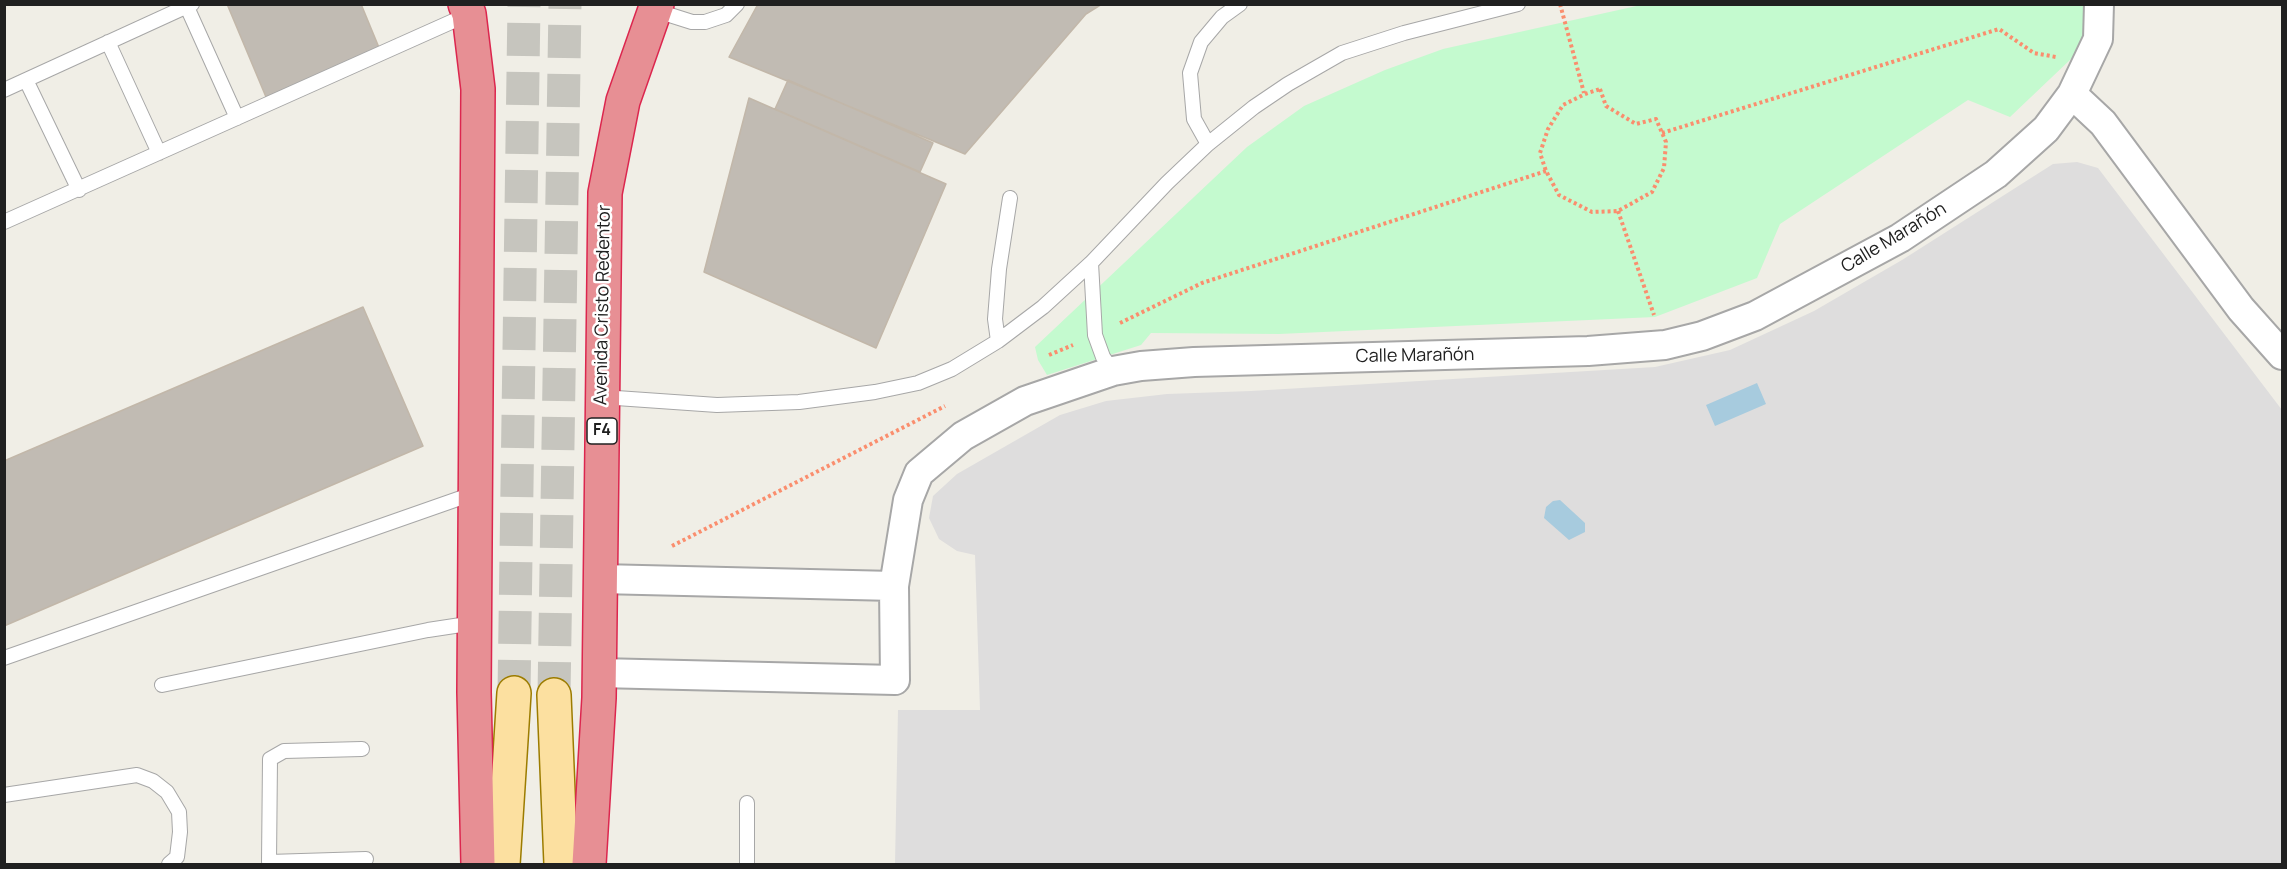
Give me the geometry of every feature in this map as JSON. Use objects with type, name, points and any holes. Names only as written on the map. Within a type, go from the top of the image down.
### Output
[{"type":"highway","name":"Avenida Cristo Redentor","points":[[589,864],[599,673],[604,193],[623,101],[656,7]]},
{"type":"highway","points":[[467,9],[478,89],[474,623],[478,864]]},
{"type":"main road","points":[[503,864],[514,693]]},
{"type":"main road","points":[[554,695],[561,864]]},
{"type":"street","name":"Calle Marañón","points":[[599,673],[895,680],[894,586],[908,500],[919,473],[963,436],[1025,401],[1113,371],[1141,366],[1194,362],[1588,351],[1665,345],[1702,336],[1755,316],[1900,238],[1996,174],[2046,129],[2072,94],[2098,39],[2099,4]]},
{"type":"street","points":[[2072,94],[2103,123],[2241,309],[2283,355]]},
{"type":"street","points":[[600,579],[894,586]]},
{"type":"lane","points":[[656,7],[692,22],[705,22],[726,15],[737,4]]},
{"type":"lane","points":[[1208,144],[1194,119],[1190,73],[1201,42],[1222,17],[1240,4]]},
{"type":"lane","points":[[602,397],[717,405],[799,402],[875,392],[918,382],[952,369],[998,341],[1043,307],[1091,263],[1167,183],[1208,144],[1262,102],[1342,53],[1404,33],[1518,4]]},
{"type":"lane","points":[[4,90],[189,6],[237,118]]},
{"type":"lane","points":[[4,222],[237,118],[467,9]]},
{"type":"lane","points":[[108,42],[159,153]]},
{"type":"lane","points":[[26,80],[79,190]]},
{"type":"lane","points":[[998,341],[995,319],[999,269],[1010,198]]},
{"type":"lane","points":[[1091,263],[1095,335],[1103,357],[1113,371]]},
{"type":"lane","points":[[4,658],[475,493]]},
{"type":"lane","points":[[162,685],[428,630],[474,623]]},
{"type":"lane","points":[[362,749],[284,751],[270,759],[269,863],[366,859]]},
{"type":"lane","points":[[4,795],[137,775],[153,781],[167,792],[179,812],[180,832],[177,857],[169,864]]},
{"type":"lane","points":[[747,803],[747,864]]},
{"type":"path","points":[[1560,4],[1585,94]]},
{"type":"path","points":[[1662,133],[1999,29],[2034,53],[2062,58]]},
{"type":"path","points":[[1600,89],[1606,106],[1636,124],[1656,119],[1666,142],[1664,168],[1652,192],[1618,211],[1592,212],[1559,195],[1545,171],[1540,153],[1548,129],[1563,105],[1585,94],[1600,89]]},
{"type":"path","points":[[1618,211],[1665,345]]},
{"type":"shaded area","points":[[2077,162],[2098,168],[2282,410],[2282,864],[895,864],[898,710],[980,710],[975,555],[957,551],[939,539],[929,518],[933,496],[957,474],[1060,415],[1106,401],[1167,394],[1655,367],[1730,350],[1814,311],[1902,260],[2053,164]]},
{"type":"green space","points":[[1641,5],[2091,5],[2084,38],[2071,59],[2010,117],[1968,100],[1780,224],[1757,278],[1655,317],[1279,334],[1151,333],[1141,345],[1047,375],[1038,360],[1035,347],[1247,147],[1304,106],[1385,70],[1443,49]]},
{"type":"water","points":[[1757,383],[1766,404],[1715,426],[1706,405]]},
{"type":"water","points":[[1560,500],[1585,523],[1585,532],[1569,540],[1544,518],[1546,507],[1553,501]]},
{"type":"building","points":[[227,4],[361,4],[380,50],[266,97]]},
{"type":"building","points":[[758,4],[1102,4],[1086,14],[965,154],[729,57]]},
{"type":"building","points":[[788,80],[933,143],[920,172],[775,109]]},
{"type":"building","points":[[749,98],[946,184],[876,348],[704,272]]},
{"type":"building","points":[[363,307],[423,446],[4,626],[4,461]]},
{"type":"tunnel","points":[[514,693],[524,4]]},
{"type":"tunnel","points":[[554,695],[565,4]]}]
